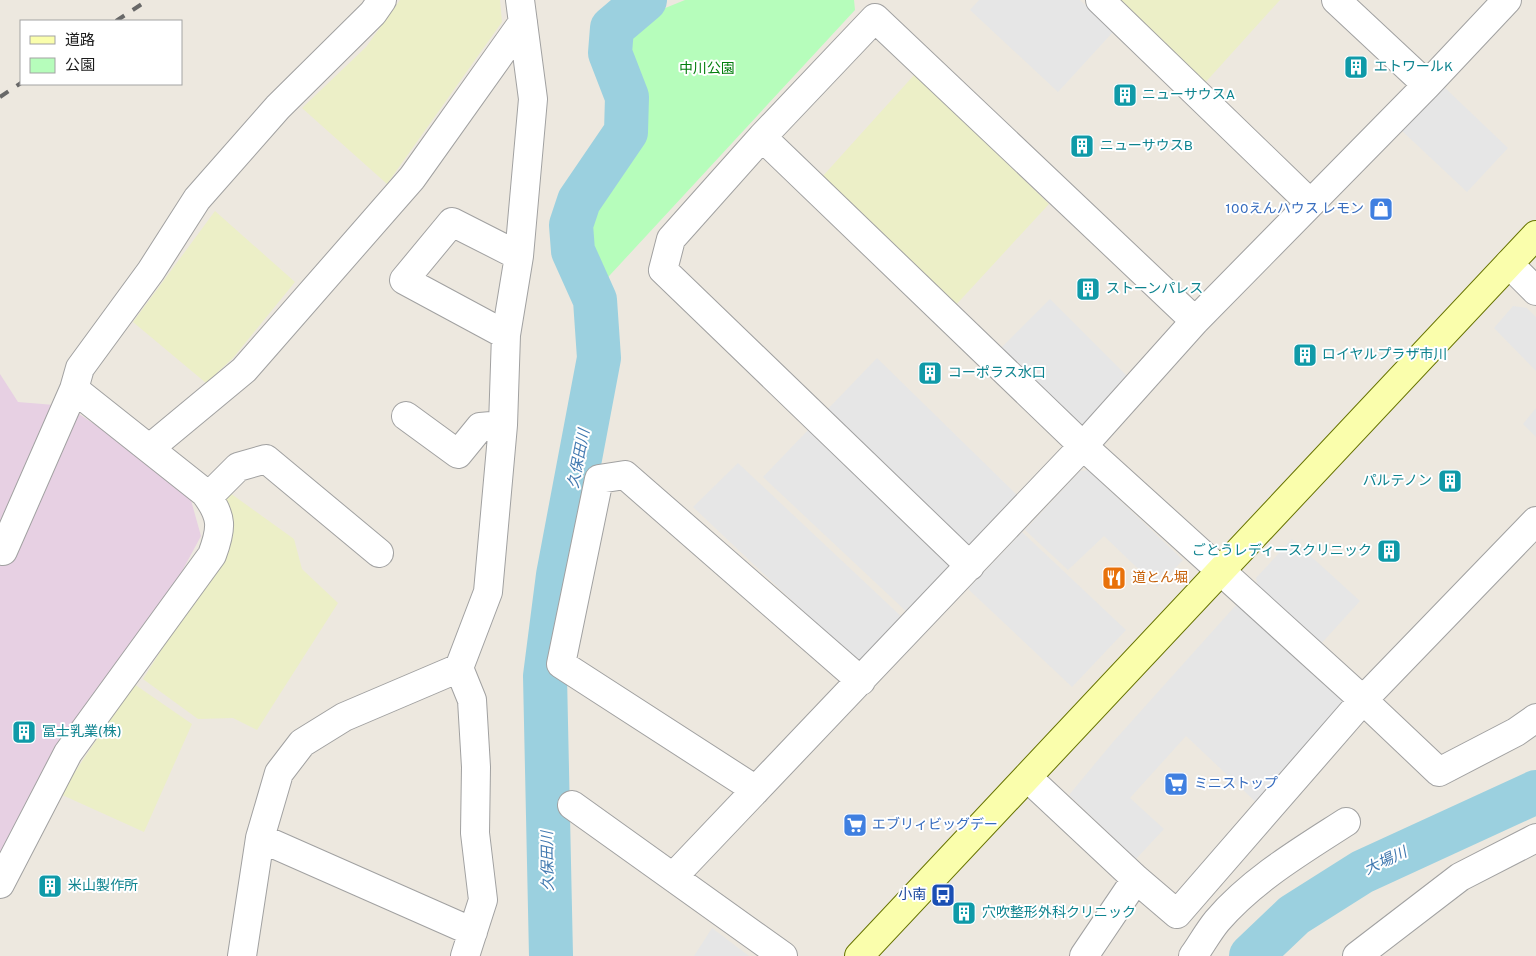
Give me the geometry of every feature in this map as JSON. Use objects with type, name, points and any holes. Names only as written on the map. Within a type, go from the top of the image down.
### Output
[{"type":"street","points":[[3,552],[74,389],[80,368],[151,271],[197,199],[278,107],[373,13],[382,0]]},
{"type":"street","points":[[1100,0],[1309,202]]},
{"type":"street","points":[[1336,0],[1427,85]]},
{"type":"street","points":[[673,877],[1083,446],[1194,321],[1309,202],[1427,85],[1507,0]]},
{"type":"street","points":[[970,566],[663,270],[671,239],[872,9],[1194,321]]},
{"type":"street","points":[[150,448],[244,370],[412,178],[522,11]]},
{"type":"street","points":[[260,838],[469,944],[483,900],[475,833],[476,767],[472,700],[459,668],[488,592],[503,425],[506,335],[519,256],[533,98],[522,11]]},
{"type":"street","points":[[762,137],[1083,446],[1363,700],[1438,772],[1516,732],[1536,718]]},
{"type":"street","points":[[506,335],[404,280],[452,222],[519,256]]},
{"type":"street","points":[[859,956],[1536,235]]},
{"type":"street","points":[[1509,264],[1536,291]]},
{"type":"street","points":[[0,884],[68,753],[212,555],[220,532],[218,512],[208,498],[150,448],[74,389]]},
{"type":"street","points":[[406,416],[458,454],[480,427],[503,425]]},
{"type":"street","points":[[208,498],[238,467],[266,458],[379,553]]},
{"type":"street","points":[[756,790],[561,664],[599,479],[625,475],[861,681]]},
{"type":"street","points":[[1028,778],[1136,879],[1177,914],[1363,700],[1536,521]]},
{"type":"street","points":[[242,956],[260,838],[279,774],[302,743],[344,717],[459,668]]},
{"type":"street","points":[[572,805],[783,956]]},
{"type":"street","points":[[1192,956],[1217,921],[1247,892],[1288,859],[1346,822]]},
{"type":"street","points":[[1357,956],[1460,877],[1536,838]]},
{"type":"street","points":[[1084,956],[1136,879]]},
{"type":"shaded area","points":[[979,0],[1080,0],[1113,32],[1058,92],[970,10]]},
{"type":"shaded area","points":[[1442,85],[1508,148],[1467,192],[1400,129]]},
{"type":"shaded area","points":[[1050,299],[1130,379],[1080,429],[1000,349]]},
{"type":"shaded area","points":[[1513,306],[1527,308],[1536,317],[1536,371],[1494,328]]},
{"type":"shaded area","points":[[877,358],[1019,497],[967,552],[824,413]]},
{"type":"shaded area","points":[[0,374],[18,402],[67,406],[187,486],[201,536],[159,614],[0,874]]},
{"type":"shaded area","points":[[1536,408],[1536,437],[1523,424]]},
{"type":"shaded area","points":[[810,428],[956,565],[910,615],[763,477]]},
{"type":"shaded area","points":[[738,463],[905,620],[860,665],[693,507]]},
{"type":"shaded area","points":[[1088,470],[1183,560],[1157,587],[1104,536],[1068,570],[1025,530],[1080,471]]},
{"type":"shaded area","points":[[1022,532],[1126,630],[1072,687],[968,589]]},
{"type":"shaded area","points":[[1292,539],[1360,601],[1319,646],[1258,589],[1256,578]]},
{"type":"shaded area","points":[[1237,604],[1352,705],[1260,806],[1186,736],[1130,798],[1164,829],[1136,859],[1069,795],[1113,742]]},
{"type":"shaded area","points":[[712,928],[749,956],[694,956]]},
{"type":"green space","points":[[400,0],[500,0],[502,22],[387,184],[302,108],[366,47]]},
{"type":"green space","name":"中川公園","points":[[685,0],[854,0],[855,10],[598,288],[582,247],[588,212],[618,174],[639,122],[641,91],[622,49],[628,31],[648,15]]},
{"type":"green space","points":[[1116,0],[1280,0],[1203,85]]},
{"type":"green space","points":[[915,74],[1049,204],[954,307],[822,177]]},
{"type":"green space","points":[[215,211],[295,282],[233,358],[206,383],[133,322]]},
{"type":"green space","points":[[230,493],[294,539],[302,569],[338,603],[257,730],[233,718],[198,719],[143,679],[233,536],[224,502]]},
{"type":"green space","points":[[134,684],[192,724],[144,832],[60,794]]},
{"type":"waterway","name":"久保田川","points":[[551,956],[545,676],[558,575],[599,358],[595,300],[573,251],[571,225],[579,201],[626,132],[627,97],[610,53],[612,28],[645,0]]},
{"type":"waterway","name":"大場川","points":[[1251,956],[1294,915],[1362,872],[1536,792]]},
{"type":"railway","points":[[118,20],[148,0]]},
{"type":"railway","points":[[0,97],[20,84]]},
{"type":"place","name":"エトワールK","points":[[1356,67]]},
{"type":"place","name":"ニューサウスA","points":[[1125,95]]},
{"type":"place","name":"ニューサウスB","points":[[1082,146]]},
{"type":"place","name":"100えんハウス レモン","points":[[1381,209]]},
{"type":"place","name":"ストーンパレス","points":[[1088,289]]},
{"type":"place","name":"ロイヤルプラザ市川","points":[[1305,355]]},
{"type":"place","name":"コーポラス水口","points":[[930,373]]},
{"type":"place","name":"パルテノン","points":[[1450,481]]},
{"type":"place","name":"ごとうレディースクリニック","points":[[1389,551]]},
{"type":"place","name":"道とん堀","points":[[1114,578]]},
{"type":"place","name":"冨士乳業(株)","points":[[24,732]]},
{"type":"place","name":"ミニストップ","points":[[1176,784]]},
{"type":"place","name":"エブリィビッグデー","points":[[855,825]]},
{"type":"place","name":"米山製作所","points":[[50,886]]},
{"type":"place","name":"小南","points":[[943,895]]},
{"type":"place","name":"穴吹整形外科クリニック","points":[[964,913]]}]
